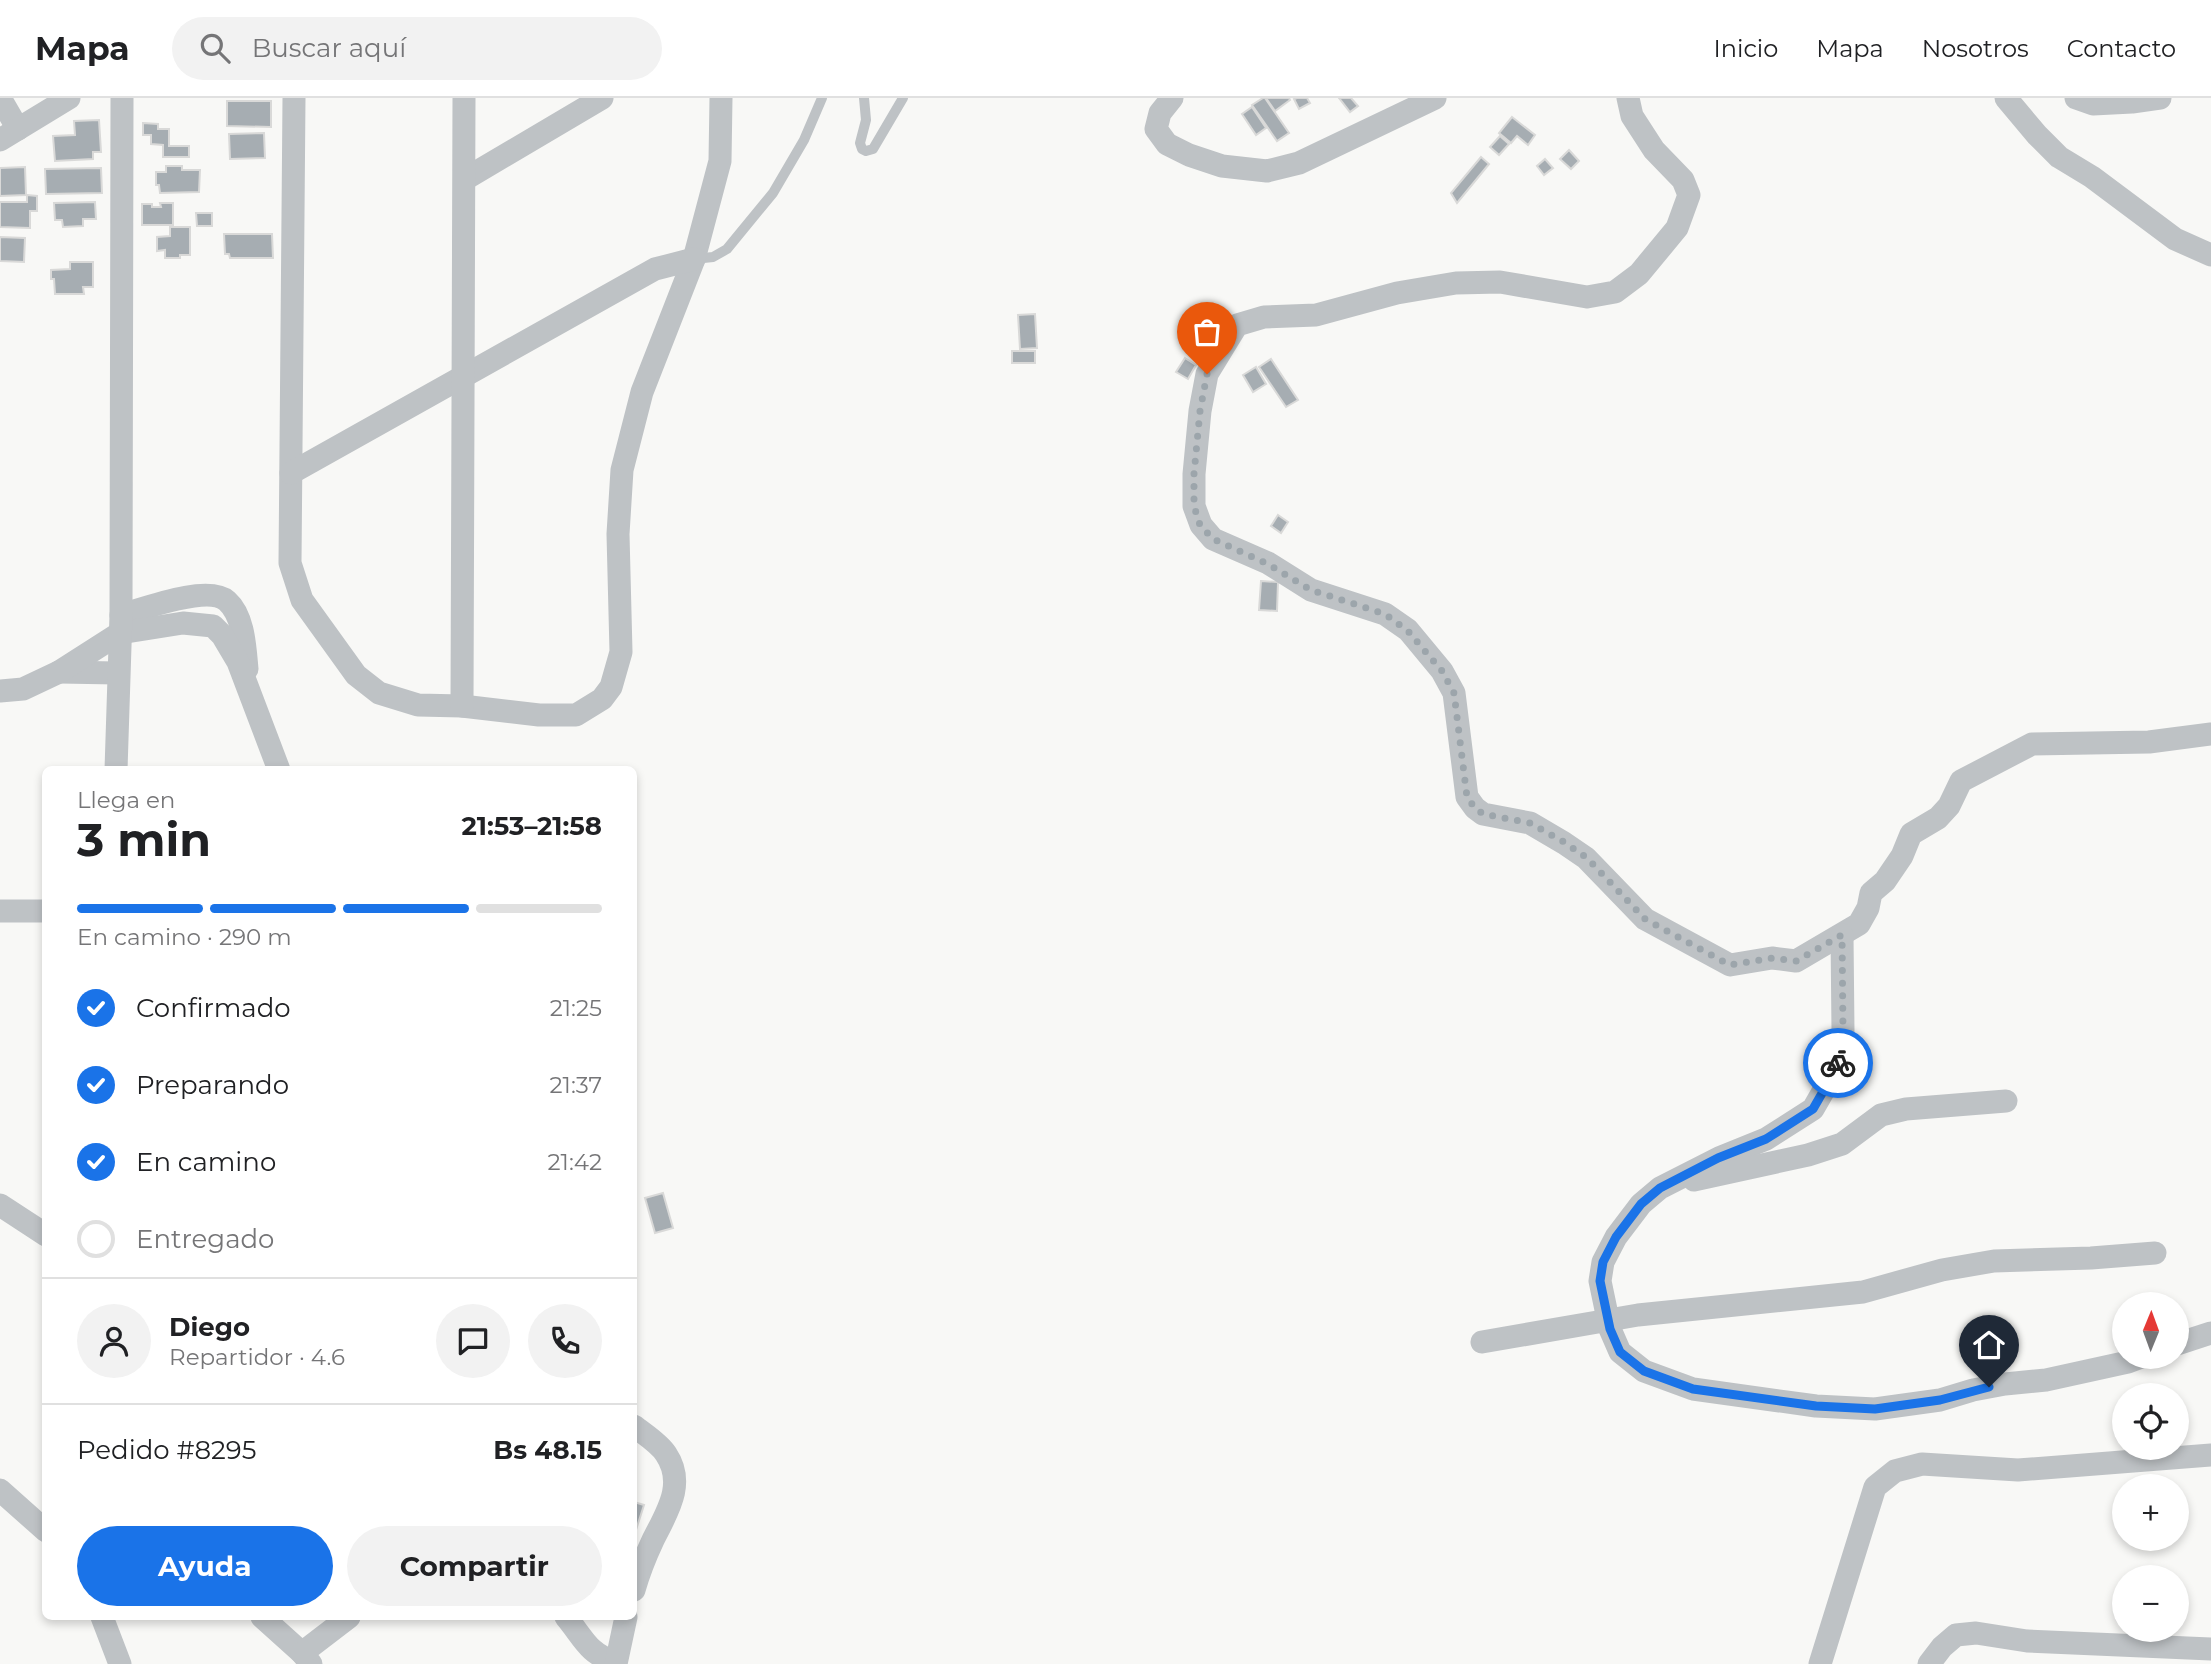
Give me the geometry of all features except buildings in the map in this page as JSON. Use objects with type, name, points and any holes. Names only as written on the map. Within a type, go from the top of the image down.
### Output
[{"type":"street","points":[[0,98],[9,134],[69,98]]},
{"type":"street","points":[[116,766],[120,624],[122,98]]},
{"type":"street","points":[[294,98],[290,563],[302,600],[356,675],[379,693],[418,705],[462,706],[539,715],[576,715],[602,699],[611,687],[621,652],[618,534],[622,470],[642,392],[694,259],[720,161],[721,98]]},
{"type":"street","points":[[462,706],[464,98]]},
{"type":"street","points":[[465,179],[602,98]]},
{"type":"street","points":[[1172,98],[1160,113],[1156,130],[1167,144],[1189,155],[1223,166],[1267,172],[1299,163],[1434,98]]},
{"type":"street","points":[[1628,98],[1632,116],[1654,150],[1683,180],[1689,195],[1677,228],[1639,274],[1615,292],[1587,297],[1500,282],[1456,283],[1397,293],[1316,315],[1264,317],[1237,325],[1207,374],[1200,411],[1194,474],[1194,506],[1200,525],[1213,539],[1268,564],[1311,590],[1385,614],[1408,631],[1442,671],[1454,693],[1467,797],[1475,808],[1483,814],[1530,823],[1564,842],[1587,858],[1645,919],[1730,965],[1772,958],[1796,961],[1859,924],[1868,908],[1871,894],[1885,881],[1902,856],[1911,834],[1938,818],[1949,806],[1961,781],[2032,744],[2149,742],[2211,734]]},
{"type":"street","points":[[2006,98],[2059,156],[2092,177],[2175,239],[2211,255]]},
{"type":"street","points":[[2076,98],[2093,104],[2160,98]]},
{"type":"street","points":[[291,473],[654,269],[694,259]]},
{"type":"street","points":[[0,691],[23,689],[59,672],[120,624],[200,595],[216,596],[226,600],[238,621],[243,636],[249,690],[278,766]]},
{"type":"street","points":[[59,672],[117,673]]},
{"type":"street","points":[[0,911],[42,911]]},
{"type":"street","points":[[1842,935],[1843,1031],[1836,1069],[1813,1109],[1766,1139],[1718,1158],[1660,1188],[1641,1204],[1616,1237],[1603,1262],[1600,1281],[1610,1329],[1620,1352],[1644,1371],[1693,1389],[1816,1406],[1875,1409],[1940,1400],[1973,1390],[2046,1380],[2112,1366]]},
{"type":"street","points":[[1660,1188],[1808,1155],[1842,1144],[1881,1115],[1906,1110],[2006,1101]]},
{"type":"street","points":[[0,1205],[42,1232]]},
{"type":"street","points":[[1482,1342],[1638,1315],[1863,1292],[1941,1270],[1994,1261],[2155,1253]]},
{"type":"street","points":[[2189,1340],[2211,1333]]},
{"type":"street","points":[[637,1429],[665,1452],[675,1471],[676,1487],[672,1503],[637,1579]]},
{"type":"street","points":[[1820,1664],[1875,1487],[1895,1471],[1923,1464],[2018,1470],[2211,1455]]},
{"type":"street","points":[[0,1490],[42,1527]]},
{"type":"street","points":[[103,1620],[120,1664]]},
{"type":"street","points":[[265,1620],[306,1658],[346,1620]]},
{"type":"street","points":[[568,1620],[586,1645],[601,1658],[616,1663],[625,1620]]},
{"type":"street","points":[[1929,1664],[1942,1647],[1956,1636],[1976,1633],[2027,1641],[2211,1649]]},
{"type":"lane","points":[[694,259],[713,257],[727,249],[773,192],[804,140],[822,98]]},
{"type":"lane","points":[[864,98],[866,120],[860,143],[866,151],[873,149],[903,98]]},
{"type":"way so far","points":[[1207,374],[1200,411],[1194,474],[1194,506],[1200,525],[1213,539],[1268,564],[1311,590],[1385,614],[1408,631],[1442,671],[1454,693],[1467,797],[1475,808],[1483,814],[1530,823],[1564,842],[1587,858],[1645,919],[1730,965],[1772,958],[1796,961],[1842,935],[1843,1031],[1838,1063]]},
{"type":"route","points":[[1838,1063],[1813,1109],[1766,1139],[1718,1158],[1660,1188],[1641,1204],[1616,1237],[1603,1262],[1600,1281],[1610,1329],[1620,1352],[1644,1371],[1693,1389],[1816,1406],[1875,1409],[1940,1400],[1989,1387]]}]
